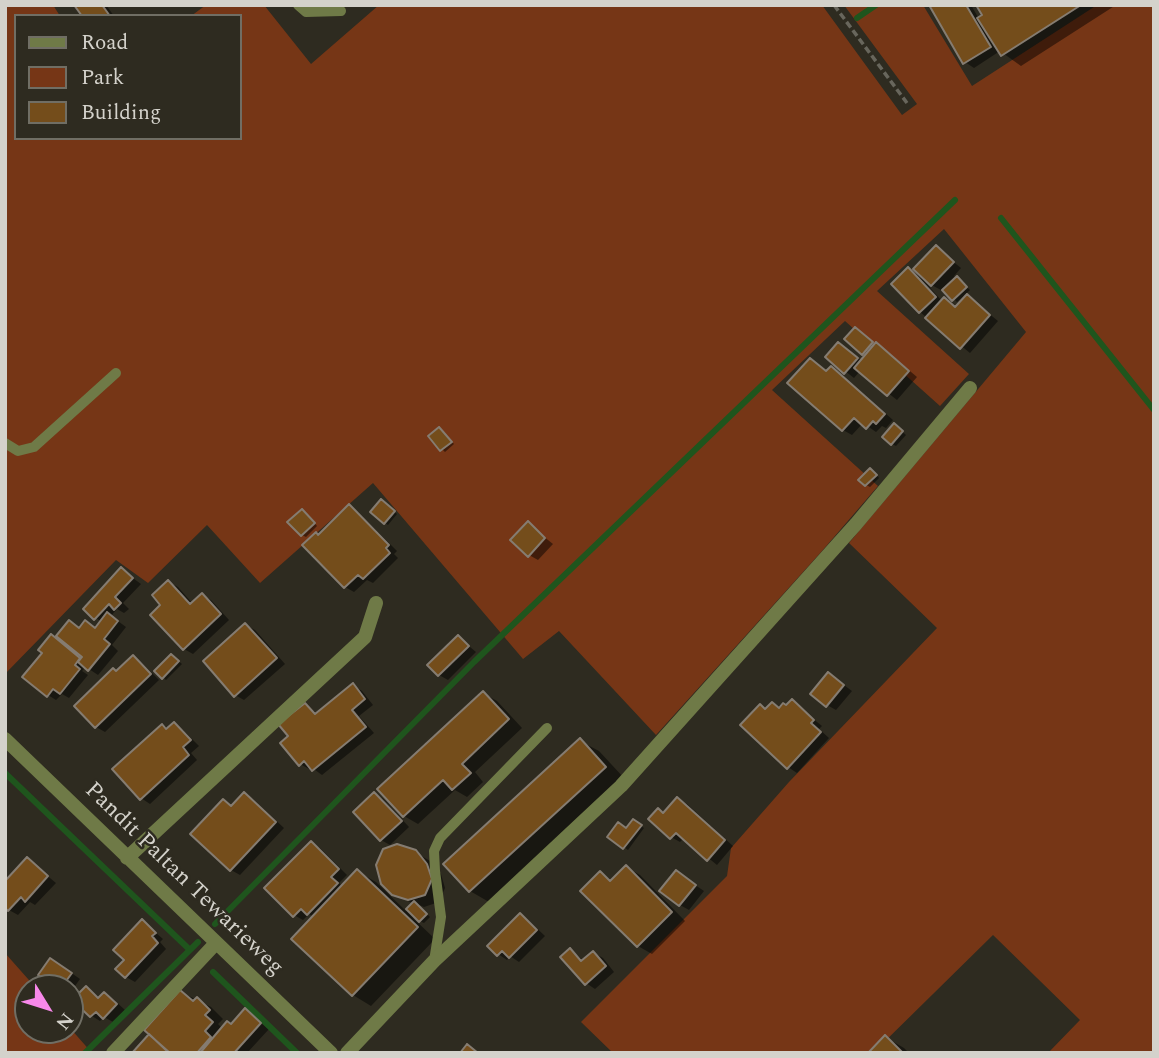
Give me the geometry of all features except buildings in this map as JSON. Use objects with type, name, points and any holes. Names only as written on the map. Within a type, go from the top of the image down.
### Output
[{"type":"street","points":[[347,1053],[434,961],[621,786],[856,523],[970,388]]},
{"type":"street","points":[[127,858],[365,637],[376,603]]},
{"type":"street","name":"Pandit Paltan Tewarieweg","points":[[5,739],[331,1053]]},
{"type":"street","points":[[113,1053],[216,943]]},
{"type":"lane","points":[[298,5],[306,12],[341,11]]},
{"type":"lane","points":[[5,443],[18,451],[34,447],[116,373]]},
{"type":"lane","points":[[434,961],[441,917],[435,871],[435,851],[440,838],[547,728]]},
{"type":"path","points":[[834,5],[907,103]]},
{"type":"green space","points":[[5,5],[53,5],[59,14],[14,14],[14,140],[242,140],[242,14],[194,14],[206,5],[264,5],[311,64],[379,5],[822,5],[902,115],[917,104],[844,5],[923,5],[972,86],[1097,5],[1154,5],[1154,1053],[1048,1053],[1080,1020],[993,935],[873,1053],[613,1053],[581,1022],[727,876],[731,848],[789,782],[937,628],[849,543],[1026,332],[944,229],[877,291],[969,374],[940,406],[845,321],[772,390],[878,486],[656,735],[559,631],[523,659],[373,483],[260,583],[207,525],[148,583],[116,560],[5,674]]},
{"type":"green space","points":[[5,953],[24,974],[14,974],[14,1044],[84,1044],[92,1053],[5,1053]]},
{"type":"waterway","points":[[857,18],[876,5]]},
{"type":"waterway","points":[[215,924],[474,662],[955,200]]},
{"type":"waterway","points":[[1001,218],[1154,410]]},
{"type":"waterway","points":[[5,773],[190,950]]},
{"type":"waterway","points":[[85,1053],[198,942]]},
{"type":"waterway","points":[[213,972],[297,1053]]}]
